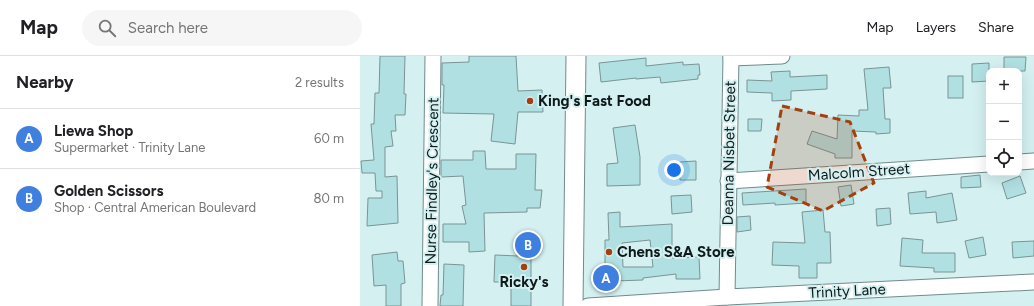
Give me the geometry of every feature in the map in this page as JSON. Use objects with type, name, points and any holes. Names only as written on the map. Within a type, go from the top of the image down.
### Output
[{"type":"main road","points":[[573,306],[576,56]]},
{"type":"street","name":"Nurse Findley's Crescent","points":[[430,306],[433,56]]},
{"type":"street","points":[[731,57],[782,56]]},
{"type":"street","name":"Deanna Nisbet Street","points":[[727,297],[731,57]]},
{"type":"street","points":[[1022,162],[1034,161]]},
{"type":"street","name":"Malcolm Street","points":[[728,181],[986,164]]},
{"type":"street","name":"Trinity Lane","points":[[588,306],[727,297],[1034,282]]},
{"type":"highlighted area","points":[[782,106],[850,122],[874,183],[823,211],[767,187]]},
{"type":"building","points":[[380,56],[405,56],[405,115],[395,115],[396,131],[391,131],[393,146],[385,147],[385,177],[397,176],[398,223],[367,226],[368,198],[382,198],[382,191],[376,191],[375,173],[362,173],[361,161],[374,160],[371,124],[374,124],[375,93],[379,93]]},
{"type":"building","points":[[469,56],[516,56],[518,91],[542,90],[543,112],[518,112],[515,144],[491,141],[494,114],[443,113],[444,85],[442,85],[442,63],[469,62]]},
{"type":"building","points":[[1004,57],[1026,57],[1025,71],[1022,71],[1022,68],[1004,68]]},
{"type":"building","points":[[646,58],[646,66],[683,62],[683,65],[699,64],[700,75],[698,75],[698,79],[661,83],[660,77],[601,82],[599,63]]},
{"type":"building","points":[[989,63],[989,68],[986,68],[986,81],[972,82],[972,64]]},
{"type":"building","points":[[889,67],[891,88],[883,88],[885,119],[890,119],[890,133],[876,134],[876,132],[852,131],[852,158],[835,158],[835,154],[807,144],[812,131],[837,139],[838,115],[859,116],[859,110],[868,110],[864,69]]},
{"type":"building","points":[[790,71],[790,77],[827,75],[827,89],[791,91],[791,100],[772,101],[772,93],[747,92],[747,80],[772,81],[771,72]]},
{"type":"building","points":[[948,76],[963,76],[963,98],[948,98]]},
{"type":"building","points":[[748,119],[762,119],[761,131],[748,131]]},
{"type":"building","points":[[635,125],[640,157],[640,185],[607,186],[607,164],[618,163],[613,128]]},
{"type":"building","points":[[473,151],[485,151],[486,169],[516,169],[516,154],[536,154],[535,190],[542,190],[540,208],[527,208],[527,212],[484,213],[485,251],[469,252],[469,242],[443,242],[443,224],[466,224],[462,206],[466,205],[463,176],[441,177],[441,160],[473,160]]},
{"type":"building","points":[[696,161],[696,180],[680,180],[680,162]]},
{"type":"building","points":[[980,175],[981,187],[961,188],[961,177]]},
{"type":"building","points":[[1020,176],[1026,193],[1007,199],[1002,183]]},
{"type":"building","points":[[851,185],[854,204],[841,206],[838,187]]},
{"type":"building","points":[[806,189],[806,203],[743,205],[742,193]]},
{"type":"building","points":[[926,191],[926,198],[952,193],[957,220],[937,223],[936,212],[910,214],[908,193]]},
{"type":"building","points":[[691,195],[692,212],[672,214],[671,196]]},
{"type":"building","points":[[890,208],[891,224],[877,226],[876,209]]},
{"type":"building","points":[[823,210],[825,232],[830,232],[831,263],[817,263],[817,278],[799,278],[799,266],[772,265],[773,242],[805,243],[802,212]]},
{"type":"building","points":[[620,212],[620,227],[672,224],[672,258],[699,257],[700,279],[676,279],[676,274],[643,278],[643,280],[614,281],[614,286],[598,285],[598,270],[605,271],[605,240],[609,240],[608,213]],"holes":[[[650,240],[653,267],[623,267],[622,243]]]},
{"type":"building","points":[[750,216],[751,230],[737,232],[737,217]]},
{"type":"building","points":[[983,237],[986,255],[969,258],[965,241]]},
{"type":"building","points":[[902,238],[923,240],[922,253],[955,253],[955,272],[934,272],[934,268],[900,266]]},
{"type":"building","points":[[519,239],[539,240],[538,252],[531,251],[531,306],[511,306],[511,282],[494,282],[495,255],[518,256]]},
{"type":"building","points":[[1034,241],[1034,256],[1013,258],[1012,242]]},
{"type":"building","points":[[397,252],[398,261],[403,261],[405,283],[401,284],[401,306],[386,306],[386,285],[374,286],[372,255]]},
{"type":"building","points":[[444,264],[464,265],[463,306],[440,306],[441,295],[443,295]]},
{"type":"place","name":"King's Fast Food","points":[[530,101]]},
{"type":"place","name":"Golden Scissors","points":[[528,245]]},
{"type":"place","name":"Chens S&A Store","points":[[609,252]]},
{"type":"place","name":"Ricky's","points":[[524,267]]},
{"type":"place","name":"Liewa Shop","points":[[606,278]]}]
